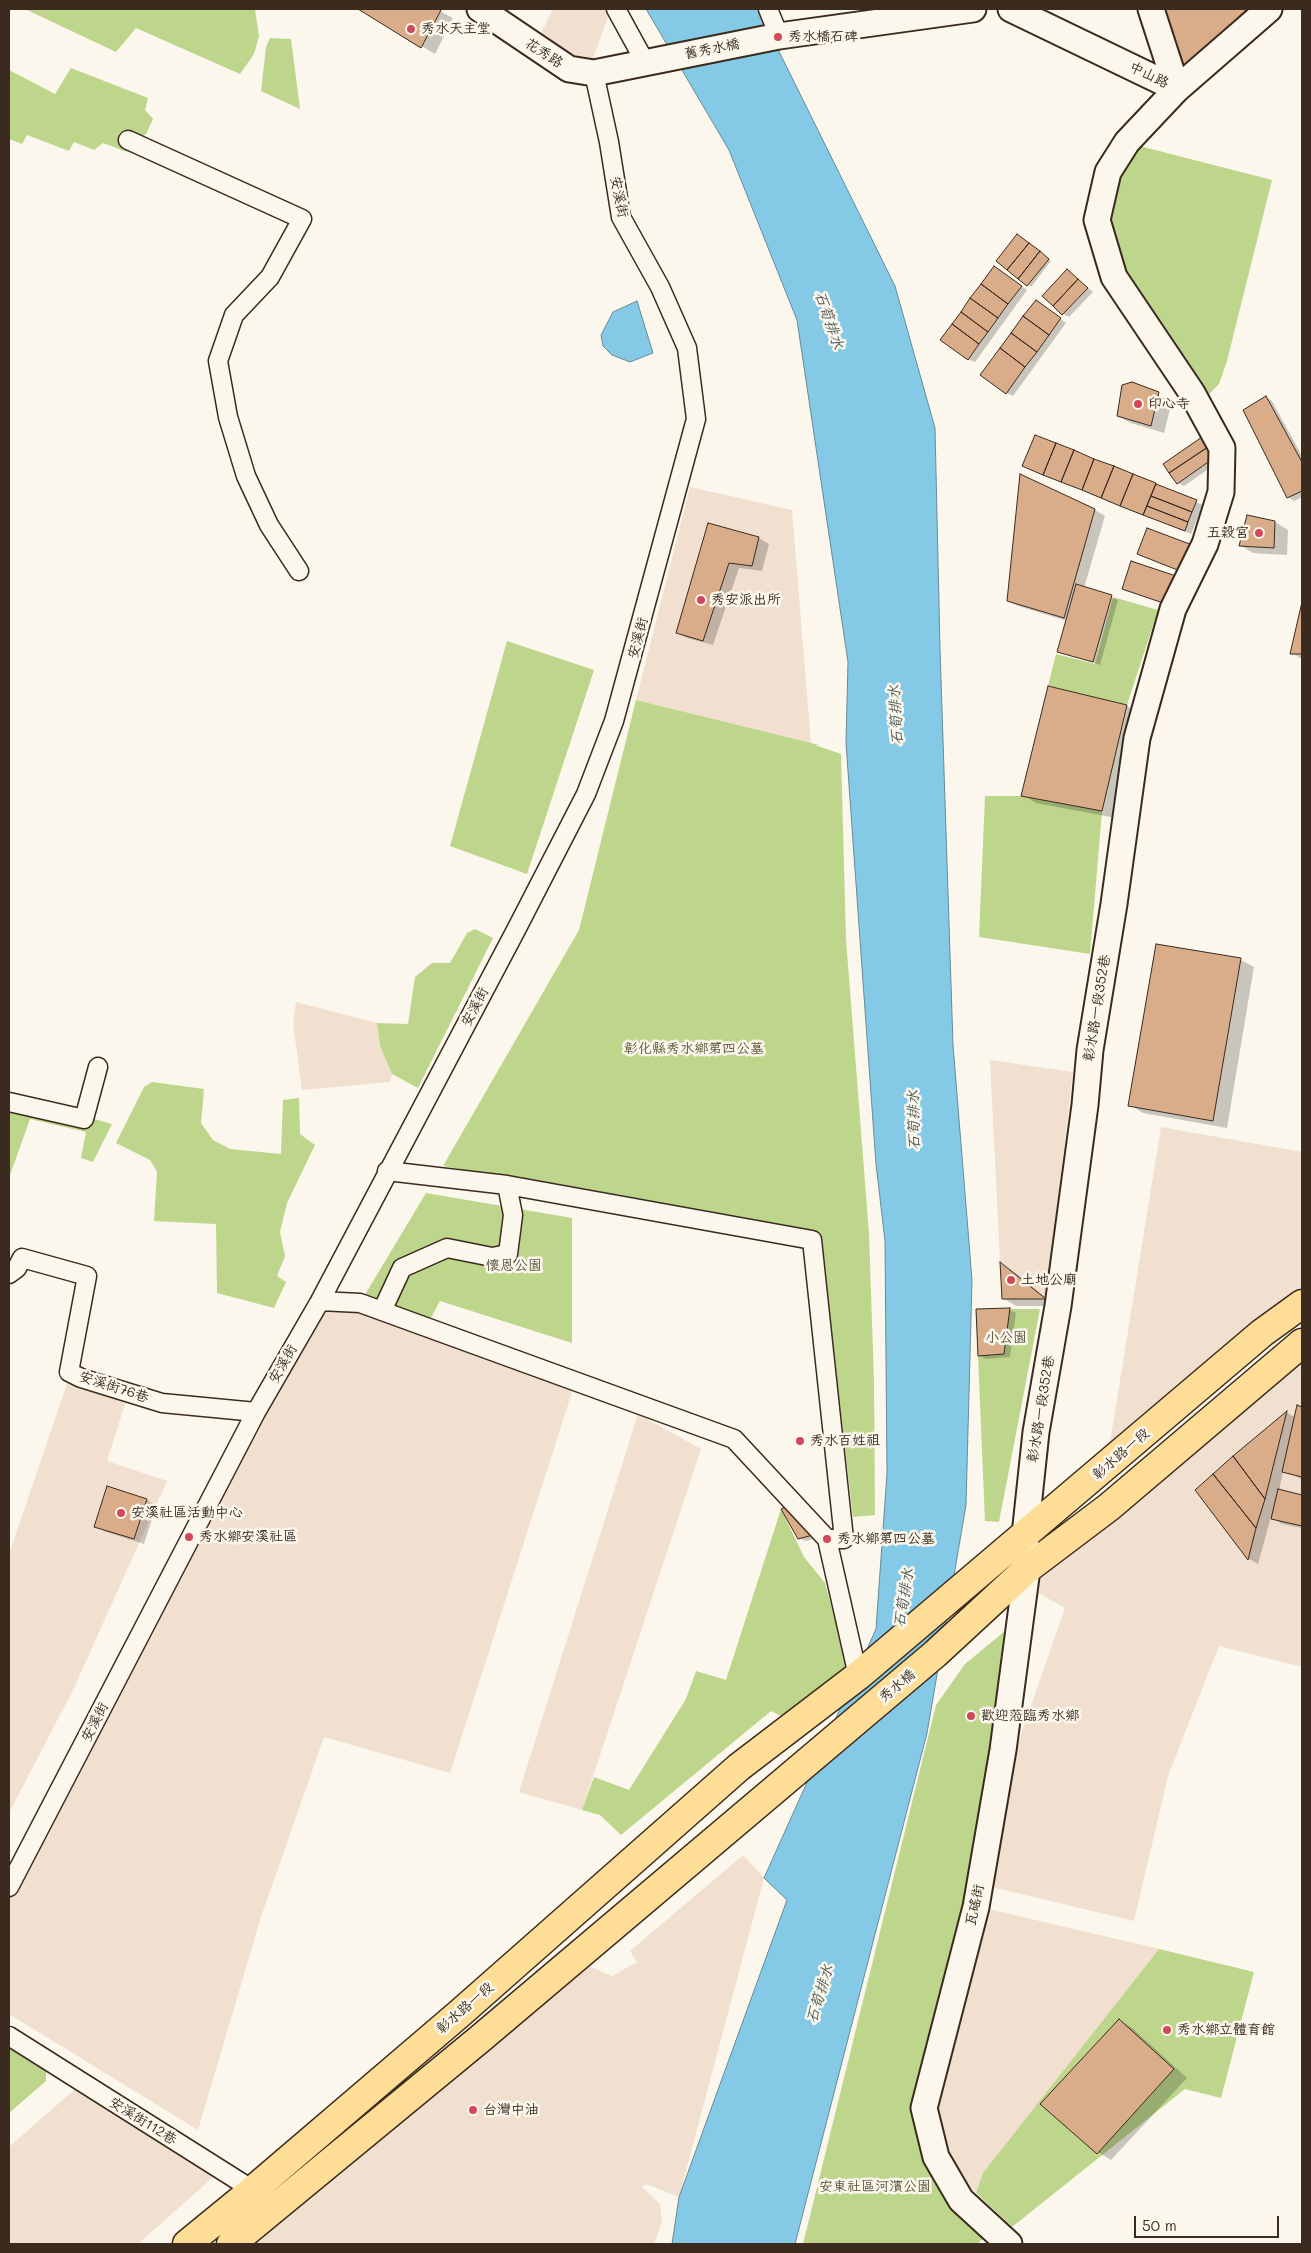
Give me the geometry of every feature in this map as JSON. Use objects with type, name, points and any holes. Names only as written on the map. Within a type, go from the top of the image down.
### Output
[{"type":"main road","name":"彰水路一段","points":[[187,2244],[459,2014],[739,1767],[858,1676],[1262,1333],[1302,1304]]},
{"type":"main road","points":[[1027,1569],[1109,1507],[1302,1343]]},
{"type":"main road","name":"秀水橋","points":[[269,2214],[482,2038],[935,1654],[1027,1569]]},
{"type":"main road","points":[[231,2244],[269,2214]]},
{"type":"street","name":"花秀路","points":[[480,9],[569,69],[594,74],[646,62]]},
{"type":"street","points":[[616,9],[646,62]]},
{"type":"street","points":[[768,9],[780,36],[973,9]]},
{"type":"street","name":"中山路","points":[[1011,9],[1177,89],[1269,9]]},
{"type":"street","points":[[1151,9],[1177,89]]},
{"type":"street","name":"舊秀水橋","points":[[646,62],[780,36]]},
{"type":"street","name":"安溪街","points":[[9,1887],[256,1412],[320,1301],[516,930],[586,794],[614,721],[696,419],[687,348],[660,287],[621,217],[609,142],[594,74]]},
{"type":"street","name":"彰水路一段352巷","points":[[1025,1535],[1036,1432],[1058,1306],[1085,1105],[1090,1050],[1114,904],[1137,738],[1174,609],[1205,544],[1221,492],[1222,448],[1192,393],[1114,277],[1097,220],[1108,172],[1127,142],[1177,89]]},
{"type":"street","points":[[128,140],[302,219],[270,277],[234,315],[218,361],[228,417],[246,476],[269,525],[299,571]]},
{"type":"street","points":[[9,1102],[84,1118],[98,1066]]},
{"type":"street","points":[[388,1171],[507,1185],[812,1240],[844,1539],[827,1540]]},
{"type":"street","points":[[382,1311],[402,1268],[447,1248],[492,1257],[508,1254],[513,1215],[507,1185]]},
{"type":"street","name":"安溪街76巷","points":[[9,1274],[17,1268],[22,1258],[87,1276],[69,1372],[81,1378],[162,1403],[256,1412]]},
{"type":"street","points":[[320,1301],[360,1303],[734,1439],[827,1540],[858,1676]]},
{"type":"street","name":"瓦磘街","points":[[1008,2244],[961,2200],[936,2157],[924,2108],[976,1907],[1003,1750],[1027,1569],[1025,1535]]},
{"type":"street","name":"安溪街112巷","points":[[9,2036],[253,2190],[269,2214]]},
{"type":"shaded area","points":[[553,9],[611,9],[592,61],[570,59],[538,39]]},
{"type":"shaded area","name":"秀安派出所","points":[[690,487],[792,510],[811,744],[636,700]]},
{"type":"shaded area","points":[[296,1002],[377,1023],[380,1046],[392,1074],[390,1082],[302,1090],[293,1024]]},
{"type":"shaded area","points":[[990,1060],[1073,1072],[1046,1299],[1000,1262]]},
{"type":"shaded area","points":[[1161,1127],[1302,1152],[1302,1297],[1108,1455]]},
{"type":"shaded area","points":[[316,1296],[575,1383],[450,1773],[324,1737],[261,1917],[198,2130],[9,2014],[9,1895]]},
{"type":"shaded area","points":[[1296,1357],[1302,1358],[1302,1667],[1219,1646],[1168,1776],[1134,1921],[984,1885],[1019,1740],[1065,1608],[1029,1588]]},
{"type":"shaded area","points":[[72,1369],[131,1385],[107,1461],[167,1481],[73,1690],[9,1813],[9,1554]]},
{"type":"shaded area","points":[[638,1414],[701,1449],[582,1810],[519,1792]]},
{"type":"shaded area","points":[[743,1855],[764,1878],[679,2197],[646,2184],[642,2187],[660,2204],[662,2221],[654,2244],[239,2244],[584,1964],[612,1976],[637,1962],[630,1951]]},
{"type":"shaded area","points":[[976,1906],[1159,1949],[984,2173],[976,2193],[961,2178],[929,2126]]},
{"type":"shaded area","points":[[82,2083],[219,2172],[138,2244],[9,2244],[9,2147]]},
{"type":"green space","points":[[25,9],[255,9],[259,36],[254,54],[240,74],[136,28],[116,52]]},
{"type":"green space","points":[[270,38],[291,39],[300,109],[261,91],[266,47]]},
{"type":"green space","points":[[71,68],[148,98],[145,110],[153,119],[146,134],[135,142],[127,152],[103,143],[94,150],[74,142],[69,151],[27,135],[22,144],[9,139],[9,70],[55,94]]},
{"type":"green space","points":[[1128,143],[1272,180],[1227,361],[1219,384],[1204,399],[1121,274],[1105,217]]},
{"type":"green space","points":[[1113,597],[1158,610],[1127,705],[1048,686],[1056,654],[1095,664]]},
{"type":"green space","points":[[507,641],[594,670],[527,874],[450,846]]},
{"type":"green space","name":"彰化縣秀水鄉第四公墓","points":[[636,700],[819,745],[815,745],[841,754],[846,939],[869,1234],[874,1381],[875,1515],[853,1517],[820,1233],[443,1166],[579,930]]},
{"type":"green space","points":[[985,796],[1021,796],[1102,811],[1090,954],[979,937]]},
{"type":"green space","points":[[475,929],[493,938],[418,1088],[392,1074],[380,1046],[377,1023],[408,1024],[415,977],[432,963],[450,963],[467,933]]},
{"type":"green space","points":[[152,1082],[204,1089],[201,1123],[213,1140],[230,1149],[281,1154],[283,1100],[299,1098],[300,1134],[315,1145],[287,1203],[280,1232],[285,1256],[277,1276],[286,1282],[274,1308],[217,1293],[216,1224],[154,1221],[157,1172],[150,1160],[116,1143],[144,1087]]},
{"type":"green space","points":[[9,1095],[112,1124],[93,1162],[81,1158],[86,1132],[30,1119],[9,1178]]},
{"type":"green space","name":"懷恩公園","points":[[426,1193],[572,1218],[572,1343],[440,1301],[428,1323],[363,1298]]},
{"type":"green space","name":"小公園","points":[[976,1309],[1040,1309],[999,1522],[985,1521]]},
{"type":"green space","points":[[781,1509],[804,1557],[825,1583],[850,1675],[793,1722],[771,1711],[621,1835],[600,1815],[582,1810],[594,1777],[629,1790],[686,1699],[696,1671],[726,1680]]},
{"type":"green space","name":"安東社區河濱公園","points":[[1028,1612],[961,1923],[916,2098],[984,2238],[977,2244],[803,2244],[936,1705],[965,1664]]},
{"type":"green space","name":"秀水鄉立體育館","points":[[1159,1949],[1254,1972],[1221,2098],[1185,2089],[1012,2227],[976,2193],[983,2173]]},
{"type":"green space","points":[[9,2040],[46,2062],[46,2081],[9,2113]]},
{"type":"water","name":"石筍排水","points":[[646,9],[758,9],[895,286],[935,428],[953,1045],[972,1280],[966,1505],[927,1733],[795,2244],[672,2244],[679,2197],[787,1900],[764,1878],[876,1629],[887,1473],[885,1241],[876,1164],[846,743],[848,662],[797,320],[729,150]]},
{"type":"water","points":[[637,301],[653,353],[630,362],[612,355],[603,346],[601,335],[613,312]]},
{"type":"building","name":"秀水天主堂","points":[[358,9],[439,9],[441,10],[421,48]]},
{"type":"building","points":[[1164,9],[1247,9],[1185,68]]},
{"type":"building","points":[[1017,234],[1029,243],[1007,270],[996,261]]},
{"type":"building","points":[[1029,243],[1040,251],[1018,279],[1007,270]]},
{"type":"building","points":[[1040,251],[1049,259],[1027,286],[1018,279]]},
{"type":"building","points":[[994,266],[1022,286],[1008,304],[981,284]]},
{"type":"building","points":[[1067,269],[1078,279],[1053,306],[1042,296]]},
{"type":"building","points":[[1078,279],[1088,288],[1062,315],[1053,306]]},
{"type":"building","points":[[981,284],[1008,304],[998,318],[970,298]]},
{"type":"building","points":[[970,298],[998,318],[988,332],[961,312]]},
{"type":"building","points":[[1036,300],[1061,318],[1049,335],[1023,316]]},
{"type":"building","points":[[961,312],[988,332],[979,344],[952,324]]},
{"type":"building","points":[[1023,316],[1049,335],[1037,352],[1011,333]]},
{"type":"building","points":[[952,324],[979,344],[968,360],[940,340]]},
{"type":"building","points":[[1011,333],[1037,352],[1025,367],[1000,348]]},
{"type":"building","points":[[1000,348],[1025,367],[1006,394],[980,375]]},
{"type":"building","name":"印心寺","points":[[1132,382],[1159,392],[1151,426],[1117,416],[1122,385]]},
{"type":"building","points":[[1266,396],[1302,462],[1302,491],[1287,498],[1243,410]]},
{"type":"building","points":[[1035,435],[1056,443],[1043,475],[1022,466]]},
{"type":"building","points":[[1202,437],[1208,447],[1169,473],[1163,464]]},
{"type":"building","points":[[1056,443],[1074,450],[1061,482],[1043,475]]},
{"type":"building","points":[[1208,447],[1214,458],[1177,484],[1169,473]]},
{"type":"building","points":[[1074,450],[1094,459],[1082,490],[1061,482]]},
{"type":"building","points":[[1094,459],[1114,466],[1101,498],[1082,490]]},
{"type":"building","points":[[1114,466],[1133,474],[1120,506],[1101,498]]},
{"type":"building","points":[[1020,474],[1095,509],[1064,618],[1007,601]]},
{"type":"building","points":[[1133,474],[1156,483],[1143,515],[1120,506]]},
{"type":"building","points":[[1156,484],[1197,500],[1192,512],[1151,496]]},
{"type":"building","points":[[1151,496],[1192,512],[1188,522],[1147,506]]},
{"type":"building","points":[[1147,506],[1188,522],[1185,531],[1143,515]]},
{"type":"building","name":"五穀宮","points":[[1247,515],[1275,521],[1274,548],[1239,546]]},
{"type":"building","name":"秀安派出所","points":[[708,523],[759,537],[752,566],[729,563],[703,641],[676,633]]},
{"type":"building","points":[[1147,528],[1195,546],[1185,573],[1137,554]]},
{"type":"building","points":[[1131,561],[1179,577],[1169,605],[1122,589]]},
{"type":"building","points":[[1076,584],[1112,595],[1093,662],[1057,652]]},
{"type":"building","points":[[1302,602],[1302,654],[1290,654]]},
{"type":"building","points":[[1048,686],[1127,705],[1102,811],[1021,796]]},
{"type":"building","points":[[1156,944],[1241,958],[1213,1121],[1128,1106]]},
{"type":"building","name":"土地公廟","points":[[1000,1262],[1046,1299],[1002,1299]]},
{"type":"building","points":[[1010,1308],[1004,1354],[978,1356],[976,1309]]},
{"type":"building","points":[[1297,1405],[1302,1407],[1302,1477],[1282,1472]]},
{"type":"building","points":[[1287,1411],[1265,1499],[1233,1456]]},
{"type":"building","points":[[1233,1456],[1265,1499],[1256,1528],[1213,1474]]},
{"type":"building","points":[[1213,1474],[1256,1528],[1248,1560],[1195,1490]]},
{"type":"building","name":"安溪社區活動中心","points":[[107,1486],[147,1499],[134,1539],[94,1527]]},
{"type":"building","points":[[1278,1489],[1302,1495],[1302,1526],[1271,1519]]},
{"type":"building","points":[[790,1505],[813,1535],[798,1539],[781,1509]]},
{"type":"building","name":"秀水鄉立體育館","points":[[1119,2019],[1174,2069],[1097,2154],[1040,2104]]},
{"type":"place","name":"秀水天主堂","points":[[411,29]]},
{"type":"place","name":"秀水橋石碑","points":[[778,37]]},
{"type":"place","name":"印心寺","points":[[1138,404]]},
{"type":"place","name":"五穀宮","points":[[1259,533]]},
{"type":"place","name":"秀安派出所","points":[[701,600]]},
{"type":"place","name":"土地公廟","points":[[1011,1280]]},
{"type":"place","name":"秀水百姓祖","points":[[800,1441]]},
{"type":"place","name":"安溪社區活動中心","points":[[121,1513]]},
{"type":"place","name":"秀水鄉安溪社區","points":[[189,1537]]},
{"type":"place","name":"秀水鄉第四公墓","points":[[827,1539]]},
{"type":"place","name":"歡迎蒞臨秀水鄉","points":[[971,1716]]},
{"type":"place","name":"秀水鄉立體育館","points":[[1167,2030]]},
{"type":"place","name":"台灣中油","points":[[473,2110]]}]
